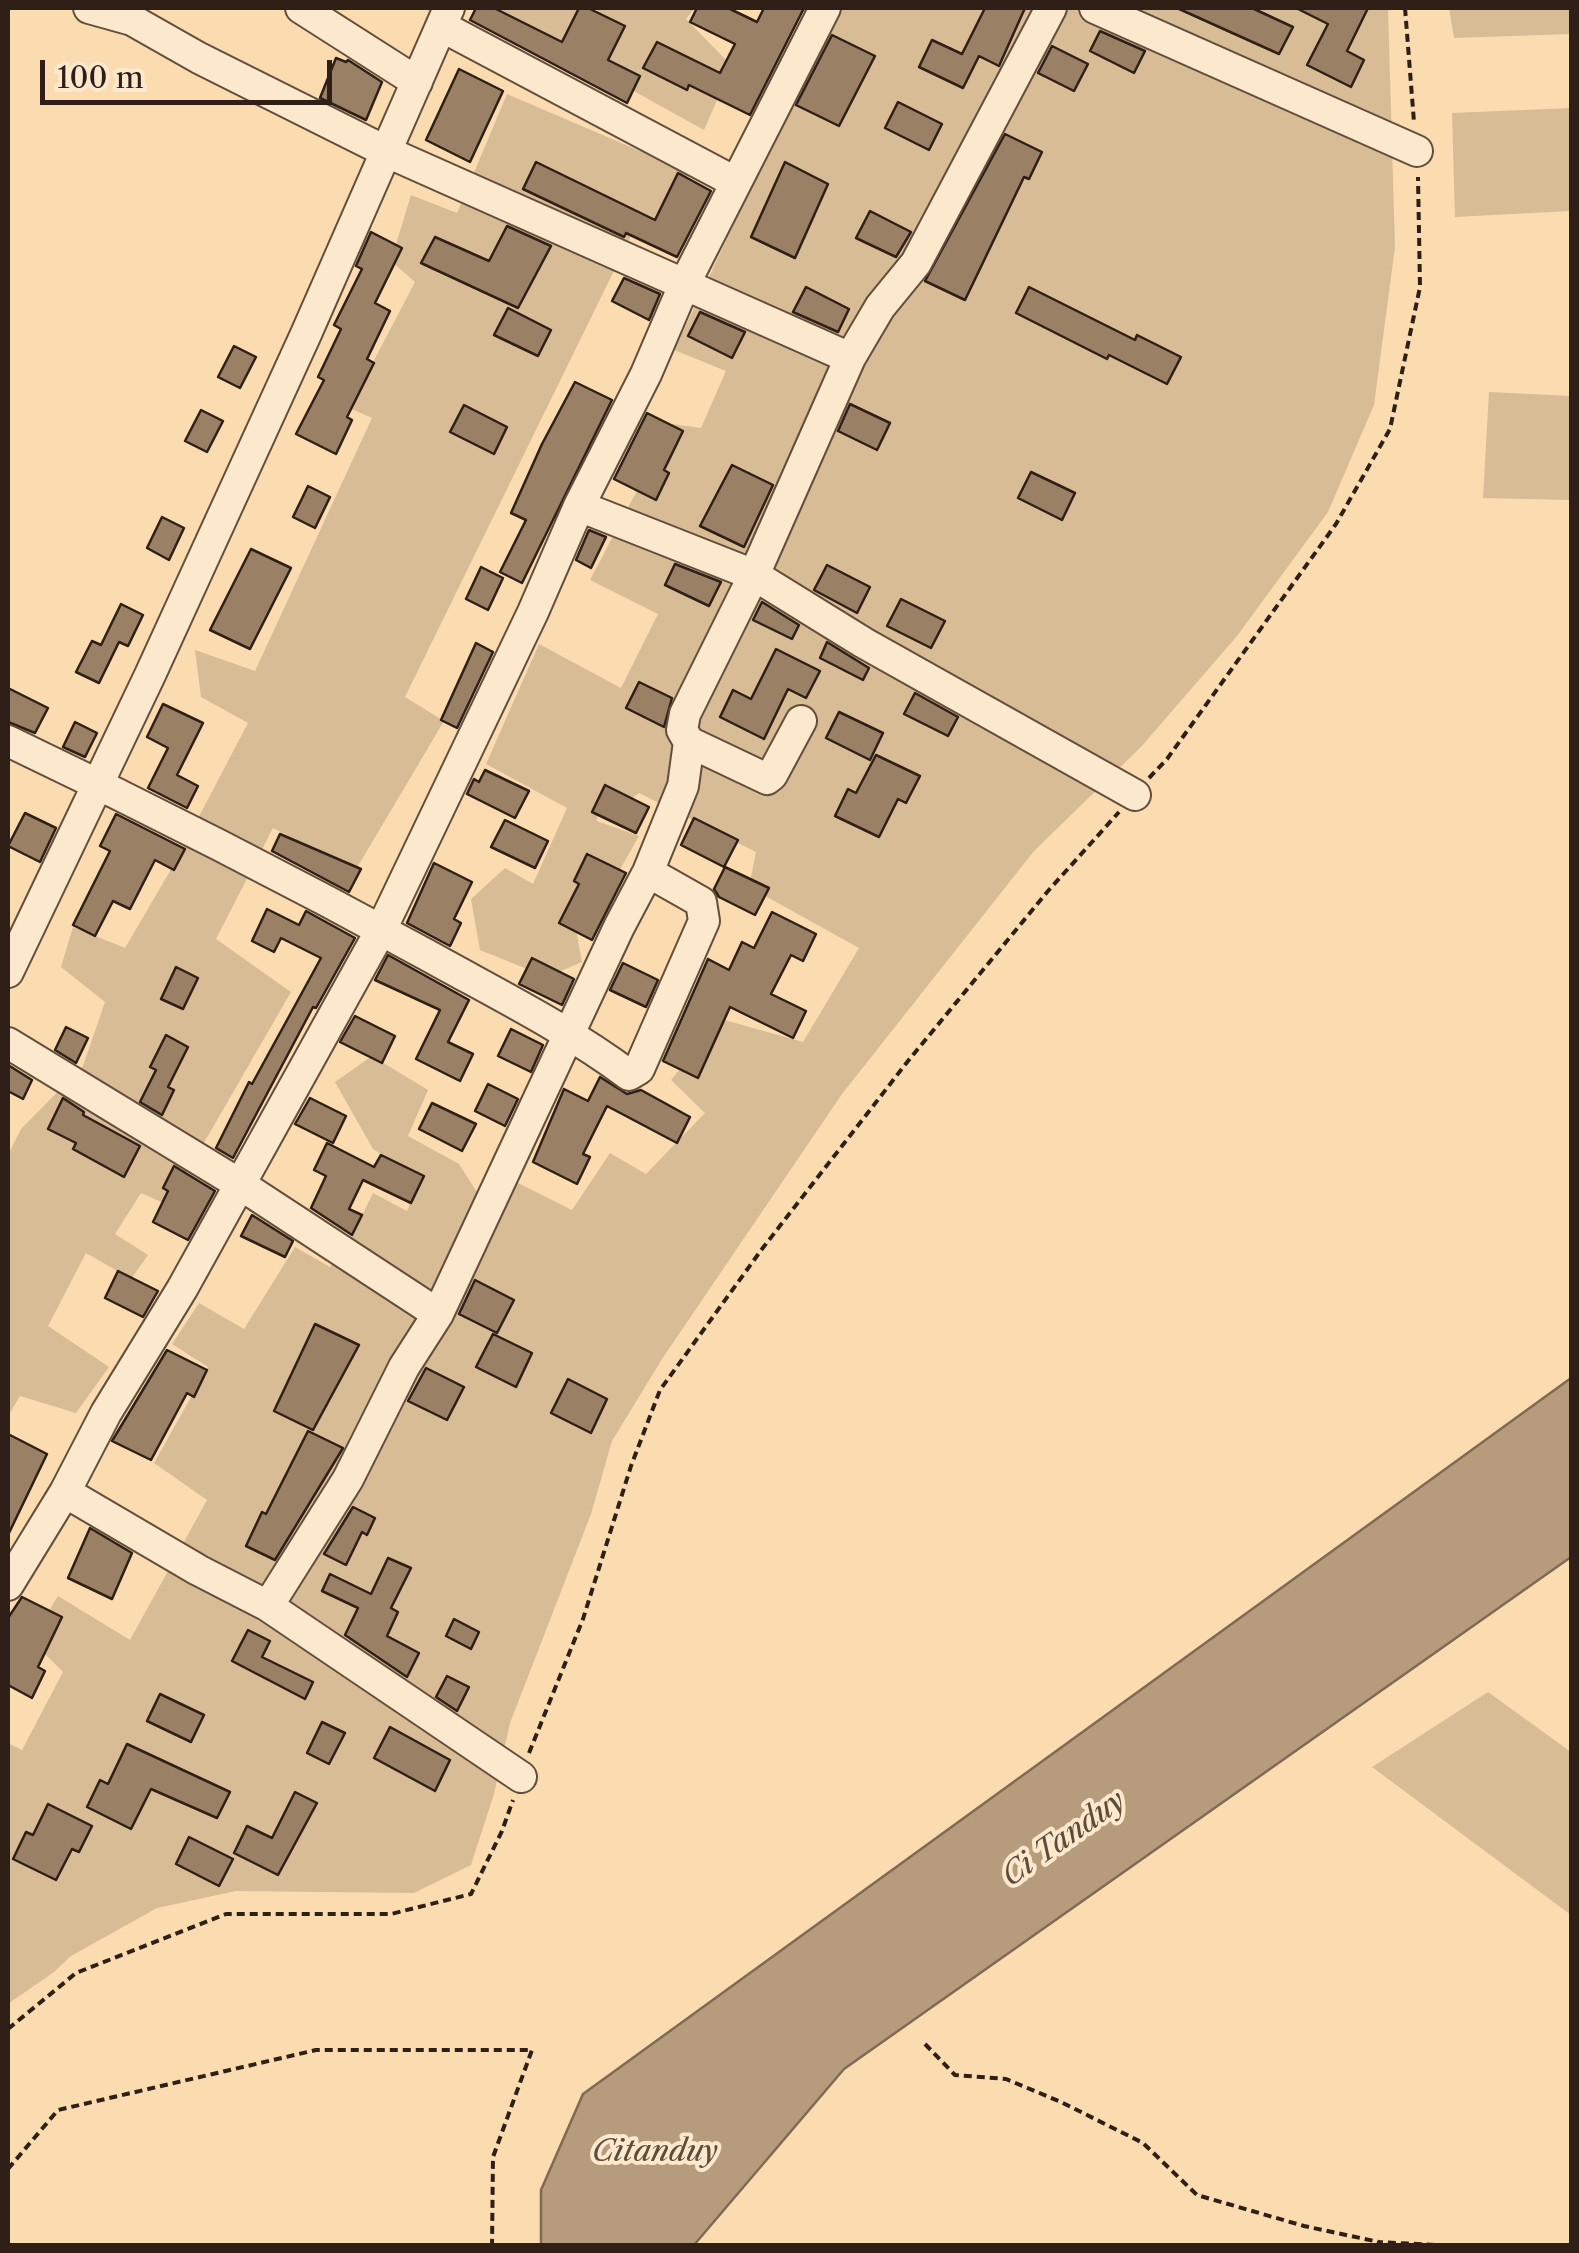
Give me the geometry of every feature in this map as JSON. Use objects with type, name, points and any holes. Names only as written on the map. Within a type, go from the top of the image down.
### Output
[{"type":"street","points":[[89,8],[137,14],[198,58],[387,152],[850,358]]},
{"type":"street","points":[[301,8],[416,82]]},
{"type":"street","points":[[8,1585],[182,1289],[381,930],[533,612],[579,506],[646,374],[684,282],[826,8]]},
{"type":"street","points":[[801,721],[767,779],[689,742],[682,730],[685,714],[754,575],[850,358],[880,307],[916,263],[1051,8]]},
{"type":"street","points":[[1095,8],[1416,151]]},
{"type":"street","points":[[8,972],[15,938],[98,784],[150,676],[445,17],[735,182]]},
{"type":"street","points":[[579,506],[754,575],[864,643],[1135,794]]},
{"type":"street","points":[[8,741],[381,930],[571,1034],[629,1075],[639,1068],[704,921],[701,902],[648,872]]},
{"type":"street","points":[[268,1606],[348,1479],[404,1367],[438,1314],[648,872],[682,786],[689,742]]},
{"type":"street","points":[[8,1042],[241,1185],[438,1314]]},
{"type":"street","points":[[65,1492],[268,1606],[521,1777]]},
{"type":"path","points":[[8,2029],[76,1973],[226,1914],[391,1914],[471,1894],[502,1831],[583,1619],[631,1466],[660,1390],[762,1249],[908,1061],[1048,892],[1167,759],[1336,524],[1390,429],[1420,288],[1406,8]]},
{"type":"path","points":[[924,2044],[955,2075],[1006,2079],[1143,2143],[1197,2195],[1379,2244],[1454,2246]]},
{"type":"path","points":[[8,2169],[58,2110],[316,2050],[532,2050],[493,2157],[492,2246]]},
{"type":"shaded area","points":[[484,8],[583,8],[596,12],[599,8],[695,8],[686,19],[732,66],[704,130]]},
{"type":"shaded area","points":[[837,8],[1388,8],[1395,247],[1374,405],[1328,512],[1237,636],[1141,747],[1034,851],[842,1094],[662,1359],[612,1441],[591,1514],[510,1723],[494,1794],[471,1865],[414,1893],[236,1891],[157,1908],[71,1956],[8,2004],[8,1743],[22,1750],[63,1672],[31,1640],[58,1596],[130,1640],[207,1500],[154,1463],[208,1367],[172,1344],[199,1303],[244,1329],[295,1247],[330,1267],[350,1240],[373,1193],[407,1211],[420,1179],[373,1149],[335,1082],[372,1056],[428,1090],[408,1136],[459,1164],[494,1219],[514,1181],[572,1210],[610,1153],[646,1174],[705,1113],[671,1080],[721,1019],[803,1042],[859,948],[749,887],[756,852],[639,793],[623,805],[599,794],[597,821],[639,836],[614,880],[575,924],[582,962],[547,977],[480,950],[471,899],[505,868],[533,884],[567,808],[486,764],[539,644],[621,688],[658,614],[590,580],[672,424],[701,428],[726,371],[674,350]]},
{"type":"shaded area","points":[[1449,8],[1571,8],[1571,34],[1454,38]]},
{"type":"shaded area","points":[[507,94],[689,172],[660,240],[633,232],[405,697],[444,721],[355,871],[273,828],[216,939],[291,992],[168,1205],[141,1193],[115,1234],[148,1255],[131,1279],[86,1253],[48,1326],[109,1367],[76,1413],[20,1396],[8,1416],[8,1155],[21,1129],[83,1066],[105,1002],[61,967],[73,927],[125,948],[248,723],[201,697],[195,650],[255,671],[372,418],[349,408],[415,282],[391,261],[411,195],[457,213]]},
{"type":"shaded area","points":[[1571,108],[1571,211],[1455,217],[1452,113]]},
{"type":"shaded area","points":[[1489,392],[1571,396],[1571,500],[1483,498]]},
{"type":"shaded area","points":[[1488,1692],[1571,1752],[1571,1915],[1372,1767]]},
{"type":"water","name":"Citanduy","points":[[1571,1378],[1571,1557],[844,2069],[694,2245],[541,2245],[541,2190],[583,2094]]},
{"type":"building","points":[[476,8],[494,8],[562,42],[579,8],[588,8],[625,26],[608,60],[640,76],[627,103],[470,20]]},
{"type":"building","points":[[697,8],[728,8],[757,22],[764,8],[804,8],[750,115],[643,68],[657,42],[720,73],[735,44],[690,22]]},
{"type":"building","points":[[985,8],[1025,8],[999,66],[979,56],[963,88],[919,67],[932,40],[962,54]]},
{"type":"building","points":[[1177,8],[1252,8],[1293,27],[1279,54]]},
{"type":"building","points":[[1296,8],[1368,8],[1347,51],[1364,60],[1351,87],[1307,65],[1328,24]]},
{"type":"building","points":[[1100,31],[1145,51],[1134,73],[1090,51]]},
{"type":"building","points":[[832,35],[875,56],[839,126],[796,105]]},
{"type":"building","points":[[1052,46],[1088,64],[1074,91],[1038,73]]},
{"type":"building","points":[[336,58],[348,60],[382,82],[366,120],[320,98]]},
{"type":"building","points":[[459,69],[503,91],[470,162],[426,140]]},
{"type":"building","points":[[898,102],[942,124],[929,150],[885,128]]},
{"type":"building","points":[[1005,134],[1042,152],[1029,179],[1024,177],[965,300],[925,281]]},
{"type":"building","points":[[536,162],[655,220],[678,173],[711,191],[677,257],[626,233],[624,237],[523,189]]},
{"type":"building","points":[[785,162],[828,184],[795,258],[751,237]]},
{"type":"building","points":[[870,211],[911,232],[896,257],[856,238]]},
{"type":"building","points":[[507,226],[551,246],[518,308],[421,263],[435,237],[489,261]]},
{"type":"building","points":[[371,232],[402,248],[375,303],[390,311],[367,359],[374,363],[347,417],[352,420],[336,454],[296,434],[324,380],[318,377],[341,329],[334,325],[362,269],[356,266]]},
{"type":"building","points":[[624,278],[660,294],[649,320],[612,301]]},
{"type":"building","points":[[806,287],[849,309],[838,332],[793,312]]},
{"type":"building","points":[[1029,287],[1135,340],[1137,335],[1181,357],[1167,384],[1016,313]]},
{"type":"building","points":[[508,308],[551,330],[538,356],[494,335]]},
{"type":"building","points":[[700,312],[745,332],[732,358],[688,336]]},
{"type":"building","points":[[234,346],[256,357],[240,388],[218,377]]},
{"type":"building","points":[[575,382],[612,400],[522,583],[500,572],[526,520],[511,513]]},
{"type":"building","points":[[850,404],[890,423],[877,450],[838,431]]},
{"type":"building","points":[[464,405],[507,427],[494,454],[450,432]]},
{"type":"building","points":[[201,410],[223,421],[207,452],[185,441]]},
{"type":"building","points":[[647,413],[683,431],[664,470],[669,473],[656,500],[614,479]]},
{"type":"building","points":[[732,465],[773,485],[744,547],[700,526]]},
{"type":"building","points":[[1031,472],[1075,493],[1062,520],[1018,498]]},
{"type":"building","points":[[308,486],[330,497],[315,528],[293,517]]},
{"type":"building","points":[[162,517],[184,528],[169,560],[147,548]]},
{"type":"building","points":[[589,530],[606,537],[591,568],[576,560]]},
{"type":"building","points":[[251,549],[291,568],[250,649],[210,630]]},
{"type":"building","points":[[675,564],[721,582],[709,606],[665,585]]},
{"type":"building","points":[[827,565],[870,587],[857,613],[814,590]]},
{"type":"building","points":[[481,567],[503,578],[488,610],[466,599]]},
{"type":"building","points":[[901,599],[945,621],[931,648],[887,626]]},
{"type":"building","points":[[762,602],[799,625],[792,639],[753,620]]},
{"type":"building","points":[[121,604],[143,615],[128,646],[119,642],[99,683],[76,672],[92,641],[101,645]]},
{"type":"building","points":[[827,642],[869,668],[863,680],[820,658]]},
{"type":"building","points":[[476,643],[493,652],[457,728],[441,720]]},
{"type":"building","points":[[776,649],[820,671],[806,698],[788,689],[764,739],[720,717],[733,690],[751,699]]},
{"type":"building","points":[[639,682],[672,698],[664,727],[626,708]]},
{"type":"building","points":[[8,688],[48,708],[35,733],[8,722]]},
{"type":"building","points":[[915,693],[958,717],[948,736],[904,714]]},
{"type":"building","points":[[163,704],[203,723],[177,775],[198,786],[187,808],[148,788],[168,748],[147,737]]},
{"type":"building","points":[[839,712],[883,733],[870,760],[826,738]]},
{"type":"building","points":[[75,722],[97,733],[85,757],[63,747]]},
{"type":"building","points":[[876,755],[920,776],[906,803],[898,799],[879,837],[835,816],[848,789],[856,793]]},
{"type":"building","points":[[485,770],[529,791],[515,818],[467,794],[474,779],[479,782]]},
{"type":"building","points":[[605,785],[649,807],[636,833],[592,812]]},
{"type":"building","points":[[25,813],[56,828],[40,862],[8,846]]},
{"type":"building","points":[[116,814],[185,849],[174,870],[155,860],[130,909],[113,901],[95,936],[73,925],[110,851],[100,846]]},
{"type":"building","points":[[694,818],[738,840],[724,867],[681,845]]},
{"type":"building","points":[[505,820],[548,841],[535,868],[491,847]]},
{"type":"building","points":[[280,834],[361,869],[349,892],[272,851]]},
{"type":"building","points":[[587,854],[626,873],[592,940],[559,923],[579,884],[574,881]]},
{"type":"building","points":[[434,863],[472,882],[454,919],[461,923],[450,946],[407,923]]},
{"type":"building","points":[[725,867],[769,888],[755,915],[719,897],[714,889]]},
{"type":"building","points":[[267,909],[299,925],[306,911],[355,938],[316,1008],[313,1007],[233,1158],[216,1148],[249,1082],[252,1084],[321,958],[281,938],[274,952],[252,941]]},
{"type":"building","points":[[772,912],[816,934],[803,961],[791,955],[771,994],[806,1011],[793,1038],[730,1007],[698,1078],[663,1061],[708,959],[729,970],[742,942],[754,948]]},
{"type":"building","points":[[388,955],[469,1000],[448,1042],[473,1054],[460,1081],[416,1059],[440,1010],[375,980]]},
{"type":"building","points":[[532,958],[574,979],[562,1005],[519,984]]},
{"type":"building","points":[[623,963],[658,980],[646,1007],[610,990]]},
{"type":"building","points":[[176,967],[198,978],[183,1009],[161,999]]},
{"type":"building","points":[[355,1016],[395,1036],[382,1063],[340,1042]]},
{"type":"building","points":[[66,1027],[88,1038],[76,1063],[55,1050]]},
{"type":"building","points":[[511,1029],[543,1045],[531,1072],[498,1056]]},
{"type":"building","points":[[166,1035],[188,1047],[168,1087],[174,1090],[162,1115],[140,1102],[156,1070],[150,1067]]},
{"type":"building","points":[[8,1065],[32,1080],[23,1099],[8,1091]]},
{"type":"building","points":[[600,1077],[627,1094],[641,1090],[690,1117],[677,1143],[607,1106],[583,1154],[590,1157],[577,1184],[533,1162],[564,1089],[588,1101]]},
{"type":"building","points":[[488,1084],[518,1099],[505,1126],[475,1111]]},
{"type":"building","points":[[63,1098],[83,1115],[140,1146],[124,1177],[73,1149],[76,1143],[48,1129]]},
{"type":"building","points":[[310,1098],[346,1116],[333,1143],[295,1124]]},
{"type":"building","points":[[432,1103],[476,1124],[462,1151],[419,1129]]},
{"type":"building","points":[[327,1143],[374,1167],[381,1155],[424,1176],[411,1203],[363,1180],[349,1209],[362,1215],[352,1235],[311,1208],[326,1176],[314,1170]]},
{"type":"building","points":[[174,1166],[215,1191],[188,1240],[153,1222],[168,1191],[163,1188]]},
{"type":"building","points":[[252,1215],[293,1241],[285,1257],[241,1236]]},
{"type":"building","points":[[118,1271],[158,1291],[143,1317],[105,1298]]},
{"type":"building","points":[[475,1280],[514,1300],[497,1333],[459,1314]]},
{"type":"building","points":[[315,1324],[359,1345],[313,1430],[274,1411]]},
{"type":"building","points":[[493,1334],[532,1353],[516,1387],[476,1367]]},
{"type":"building","points":[[167,1350],[207,1370],[194,1397],[187,1393],[151,1460],[112,1441]]},
{"type":"building","points":[[426,1368],[464,1387],[447,1420],[408,1401]]},
{"type":"building","points":[[568,1379],[607,1399],[591,1433],[551,1413]]},
{"type":"building","points":[[308,1431],[343,1448],[275,1560],[246,1546]]},
{"type":"building","points":[[8,1434],[47,1454],[8,1535]]},
{"type":"building","points":[[353,1507],[375,1518],[367,1535],[362,1532],[346,1565],[324,1554]]},
{"type":"building","points":[[90,1528],[132,1553],[112,1599],[68,1578]]},
{"type":"building","points":[[388,1558],[411,1568],[391,1608],[398,1612],[387,1636],[419,1653],[407,1677],[345,1635],[358,1608],[322,1591],[330,1574],[371,1594]]},
{"type":"building","points":[[22,1597],[62,1617],[38,1667],[45,1671],[32,1698],[8,1685],[8,1618]]},
{"type":"building","points":[[454,1619],[479,1632],[471,1649],[446,1636]]},
{"type":"building","points":[[248,1630],[270,1641],[262,1657],[313,1682],[305,1699],[232,1661]]},
{"type":"building","points":[[447,1676],[469,1687],[457,1711],[436,1697]]},
{"type":"building","points":[[160,1694],[204,1715],[191,1742],[147,1721]]},
{"type":"building","points":[[322,1722],[345,1733],[329,1764],[307,1753]]},
{"type":"building","points":[[390,1727],[450,1760],[435,1791],[374,1758]]},
{"type":"building","points":[[127,1744],[230,1792],[217,1818],[151,1789],[131,1829],[87,1807],[100,1780],[108,1784]]},
{"type":"building","points":[[295,1792],[317,1803],[278,1875],[234,1853],[247,1826],[272,1838]]},
{"type":"building","points":[[48,1804],[92,1826],[79,1852],[72,1849],[56,1880],[13,1859],[26,1832],[33,1835]]},
{"type":"building","points":[[189,1837],[233,1859],[219,1886],[176,1864]]},
{"type":"water label","name":"Ci Tanduy","points":[[1064,1839]]}]
